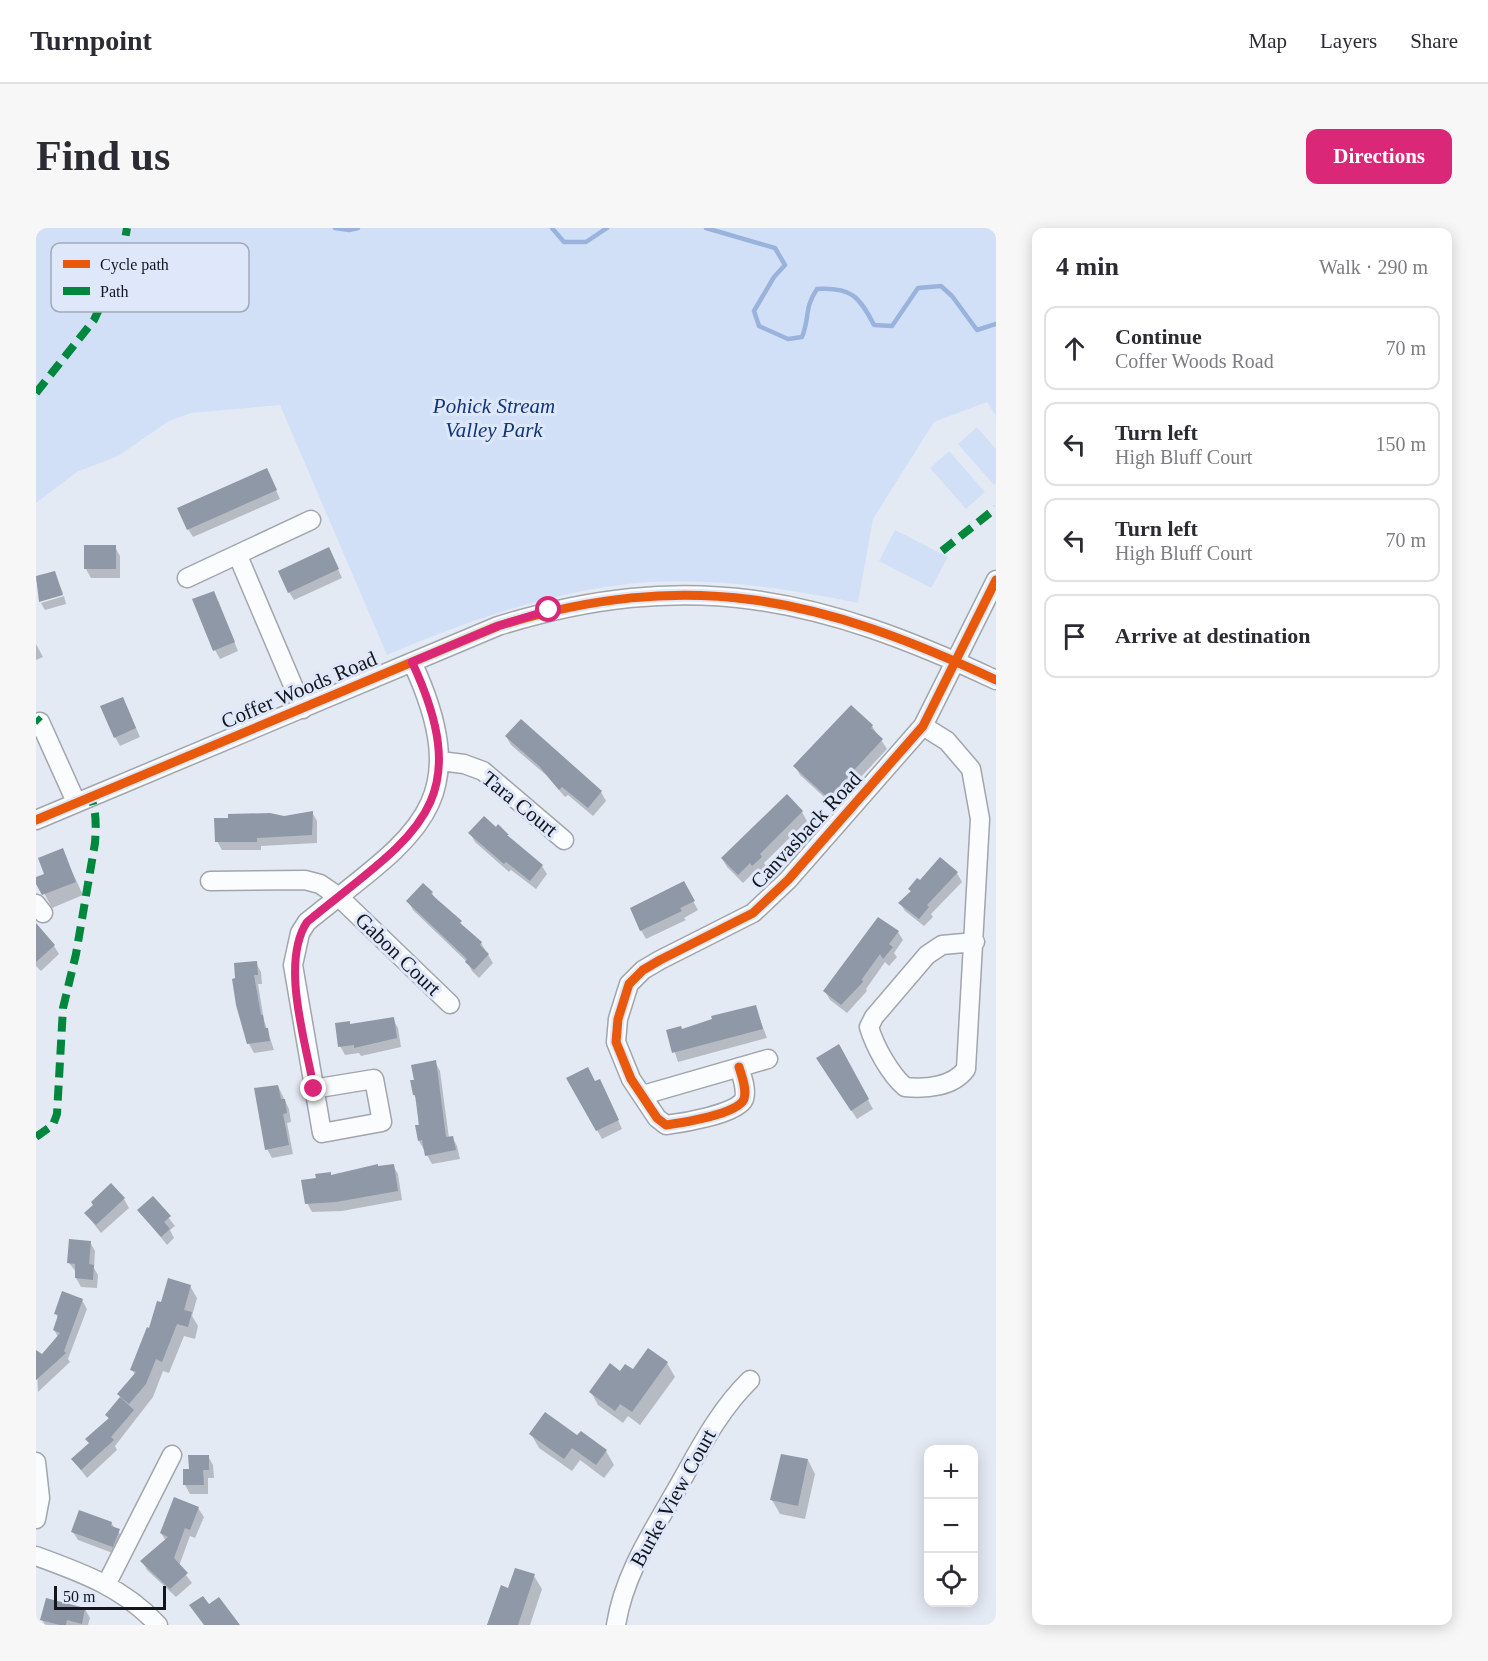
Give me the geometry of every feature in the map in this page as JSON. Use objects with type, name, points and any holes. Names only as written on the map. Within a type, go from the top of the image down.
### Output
[{"type":"street","points":[[187,578],[311,520]]},
{"type":"street","points":[[238,555],[303,709]]},
{"type":"street","name":"Canvasback Road","points":[[739,1068],[745,1092],[743,1102],[735,1110],[666,1125],[657,1118],[631,1079],[616,1042],[618,1019],[630,984],[643,970],[660,960],[753,913],[788,880],[923,726],[996,580]]},
{"type":"street","name":"Coffer Woods Road","points":[[36,820],[76,801],[303,709],[498,626],[549,610],[605,600],[690,594],[756,599],[801,608],[855,622],[954,660],[996,680]]},
{"type":"street","points":[[314,1089],[296,988],[293,965],[295,949],[307,922],[394,854],[427,813],[440,761],[435,721],[427,695],[412,662]]},
{"type":"street","points":[[38,725],[76,801]]},
{"type":"street","points":[[923,726],[947,741],[971,769],[988,819],[975,942],[966,1069],[950,1083],[905,1087],[898,1081],[869,1027],[874,1017],[927,955],[942,945],[975,942]]},
{"type":"street","name":"Tara Court","points":[[440,761],[464,764],[483,771],[564,840]]},
{"type":"street","name":"Gabon Court","points":[[210,881],[305,880],[321,884],[339,897],[450,1004]]},
{"type":"street","points":[[643,1095],[768,1059]]},
{"type":"street","name":"Burke View Court","points":[[616,1625],[624,1592],[643,1550],[723,1412],[750,1380]]},
{"type":"street","points":[[107,1584],[172,1455]]},
{"type":"street","points":[[36,1462],[40,1498],[36,1519]]},
{"type":"street","points":[[36,1556],[107,1584],[141,1606],[158,1625]]},
{"type":"green space","name":"Pohick Stream Valley Park","points":[[36,228],[996,228],[996,416],[987,402],[934,422],[873,519],[858,603],[767,587],[736,584],[675,581],[613,586],[526,604],[387,655],[280,405],[191,413],[169,421],[118,456],[77,472],[36,503]]},
{"type":"green space","points":[[977,427],[996,449],[996,483],[994,485],[958,444]]},
{"type":"green space","points":[[949,451],[985,492],[966,509],[930,468]]},
{"type":"green space","points":[[895,530],[948,557],[931,588],[879,561]]},
{"type":"building","points":[[267,468],[277,490],[187,530],[177,508]]},
{"type":"building","points":[[84,545],[116,545],[116,569],[84,569]]},
{"type":"building","points":[[329,547],[339,569],[288,593],[278,571]]},
{"type":"building","points":[[55,571],[63,595],[39,602],[36,576]]},
{"type":"building","points":[[214,591],[235,642],[213,651],[192,599]]},
{"type":"building","points":[[123,697],[136,728],[114,738],[100,706]]},
{"type":"building","points":[[851,705],[873,725],[871,728],[883,739],[828,798],[793,766]]},
{"type":"building","points":[[521,719],[602,791],[588,808],[562,787],[559,790],[539,766],[505,736]]},
{"type":"building","points":[[787,794],[803,811],[760,854],[762,857],[752,866],[750,863],[738,875],[721,858]]},
{"type":"building","points":[[313,811],[312,835],[257,838],[257,842],[215,842],[214,818],[228,818],[228,814],[270,813],[284,816]]},
{"type":"building","points":[[484,816],[496,827],[498,824],[509,835],[507,835],[543,865],[530,881],[506,862],[504,864],[468,833]]},
{"type":"building","points":[[63,848],[76,882],[42,895],[36,884],[36,877],[44,874],[38,858]]},
{"type":"building","points":[[940,857],[958,872],[927,905],[929,907],[919,919],[898,903],[911,891],[908,889],[917,878],[920,880]]},
{"type":"building","points":[[684,881],[695,901],[680,908],[682,911],[640,931],[630,908]]},
{"type":"building","points":[[423,883],[433,892],[431,894],[462,921],[460,923],[482,942],[480,945],[489,954],[474,970],[465,962],[467,959],[406,901]]},
{"type":"building","points":[[878,917],[899,931],[889,944],[893,947],[883,959],[880,954],[862,979],[863,982],[841,1005],[823,991]]},
{"type":"building","points":[[36,923],[55,945],[36,962]]},
{"type":"building","points":[[257,961],[258,975],[254,975],[261,1015],[263,1015],[265,1028],[268,1028],[270,1041],[247,1044],[236,1005],[232,979],[235,978],[234,963]]},
{"type":"building","points":[[756,1005],[763,1029],[672,1053],[666,1030],[681,1026],[682,1029],[712,1019],[711,1016]]},
{"type":"building","points":[[394,1017],[397,1038],[354,1048],[354,1045],[338,1047],[335,1023],[350,1021],[350,1024]]},
{"type":"building","points":[[839,1044],[869,1099],[851,1111],[816,1058]]},
{"type":"building","points":[[436,1060],[446,1137],[453,1136],[456,1150],[425,1156],[422,1140],[418,1141],[415,1125],[419,1125],[415,1095],[413,1095],[410,1080],[414,1080],[411,1065]]},
{"type":"building","points":[[588,1067],[595,1081],[600,1079],[619,1120],[596,1131],[566,1078]]},
{"type":"building","points":[[278,1085],[281,1099],[285,1099],[287,1113],[283,1114],[289,1145],[265,1150],[254,1088]]},
{"type":"building","points":[[378,1164],[378,1166],[394,1164],[398,1191],[336,1202],[305,1204],[301,1180],[316,1178],[315,1174],[331,1172],[331,1175]]},
{"type":"building","points":[[111,1183],[125,1198],[96,1225],[84,1213],[93,1205],[91,1202]]},
{"type":"building","points":[[153,1196],[171,1216],[164,1222],[170,1229],[161,1237],[137,1210]]},
{"type":"building","points":[[69,1239],[91,1241],[89,1264],[94,1265],[93,1280],[75,1278],[75,1264],[67,1263]]},
{"type":"building","points":[[168,1278],[191,1285],[184,1310],[192,1312],[188,1327],[177,1324],[162,1362],[156,1359],[146,1384],[129,1404],[117,1394],[136,1372],[130,1370],[147,1327],[149,1328],[157,1301],[161,1302]]},
{"type":"building","points":[[62,1291],[83,1299],[64,1351],[66,1353],[36,1380],[36,1350],[42,1354],[60,1333],[53,1330],[58,1315],[54,1314]]},
{"type":"building","points":[[648,1348],[668,1362],[632,1412],[620,1404],[615,1411],[589,1392],[610,1363],[620,1371],[625,1364],[633,1369]]},
{"type":"building","points":[[120,1397],[134,1410],[111,1437],[114,1440],[81,1470],[71,1459],[89,1443],[85,1439],[109,1418],[105,1415]]},
{"type":"building","points":[[545,1412],[577,1435],[581,1431],[607,1450],[596,1465],[572,1448],[564,1459],[529,1434]]},
{"type":"building","points":[[781,1454],[808,1459],[798,1506],[770,1500]]},
{"type":"building","points":[[188,1455],[209,1455],[209,1470],[203,1470],[204,1485],[183,1485],[183,1469],[189,1469]]},
{"type":"building","points":[[174,1497],[199,1507],[190,1530],[185,1528],[174,1558],[188,1573],[170,1589],[140,1561],[168,1537],[160,1533]]},
{"type":"building","points":[[79,1510],[112,1522],[111,1526],[120,1529],[113,1547],[71,1532]]},
{"type":"building","points":[[515,1568],[535,1574],[518,1625],[487,1625],[501,1585],[508,1588]]},
{"type":"building","points":[[203,1596],[209,1604],[219,1597],[240,1625],[204,1625],[189,1605]]},
{"type":"building","points":[[46,1598],[85,1608],[82,1624],[67,1620],[66,1625],[60,1625],[40,1620]]},
{"type":"waterway","points":[[335,228],[349,230],[358,228]]},
{"type":"waterway","points":[[552,228],[564,242],[586,242],[607,228]]},
{"type":"waterway","points":[[706,228],[775,248],[785,265],[774,277],[754,311],[759,326],[788,339],[802,337],[810,302],[817,289],[838,290],[853,295],[864,307],[874,325],[892,326],[918,288],[941,286],[952,296],[977,330],[996,324]]},
{"type":"marked path","points":[[124,243],[127,228]]},
{"type":"marked path","points":[[36,393],[94,320],[98,312]]},
{"type":"marked path","points":[[942,551],[996,508]]},
{"type":"marked path","points":[[36,718],[40,722]]},
{"type":"marked path","points":[[36,1137],[53,1125],[57,1114],[63,1008],[76,954],[95,843],[95,813],[90,796]]},
{"type":"cycle path","points":[[739,1067],[745,1091],[744,1099],[740,1104],[709,1117],[666,1125],[657,1118],[631,1079],[616,1042],[618,1019],[629,984],[643,970],[660,960],[753,913],[788,880],[923,726],[996,580]]},
{"type":"cycle path","points":[[36,820],[498,626],[567,608],[632,598],[693,595],[752,600],[811,611],[870,628],[932,651],[996,680]]},
{"type":"route","points":[[314,1089],[293,965],[300,933],[307,922],[394,854],[427,813],[437,780],[440,761],[435,721],[427,695],[412,662],[498,626],[549,610]]}]
